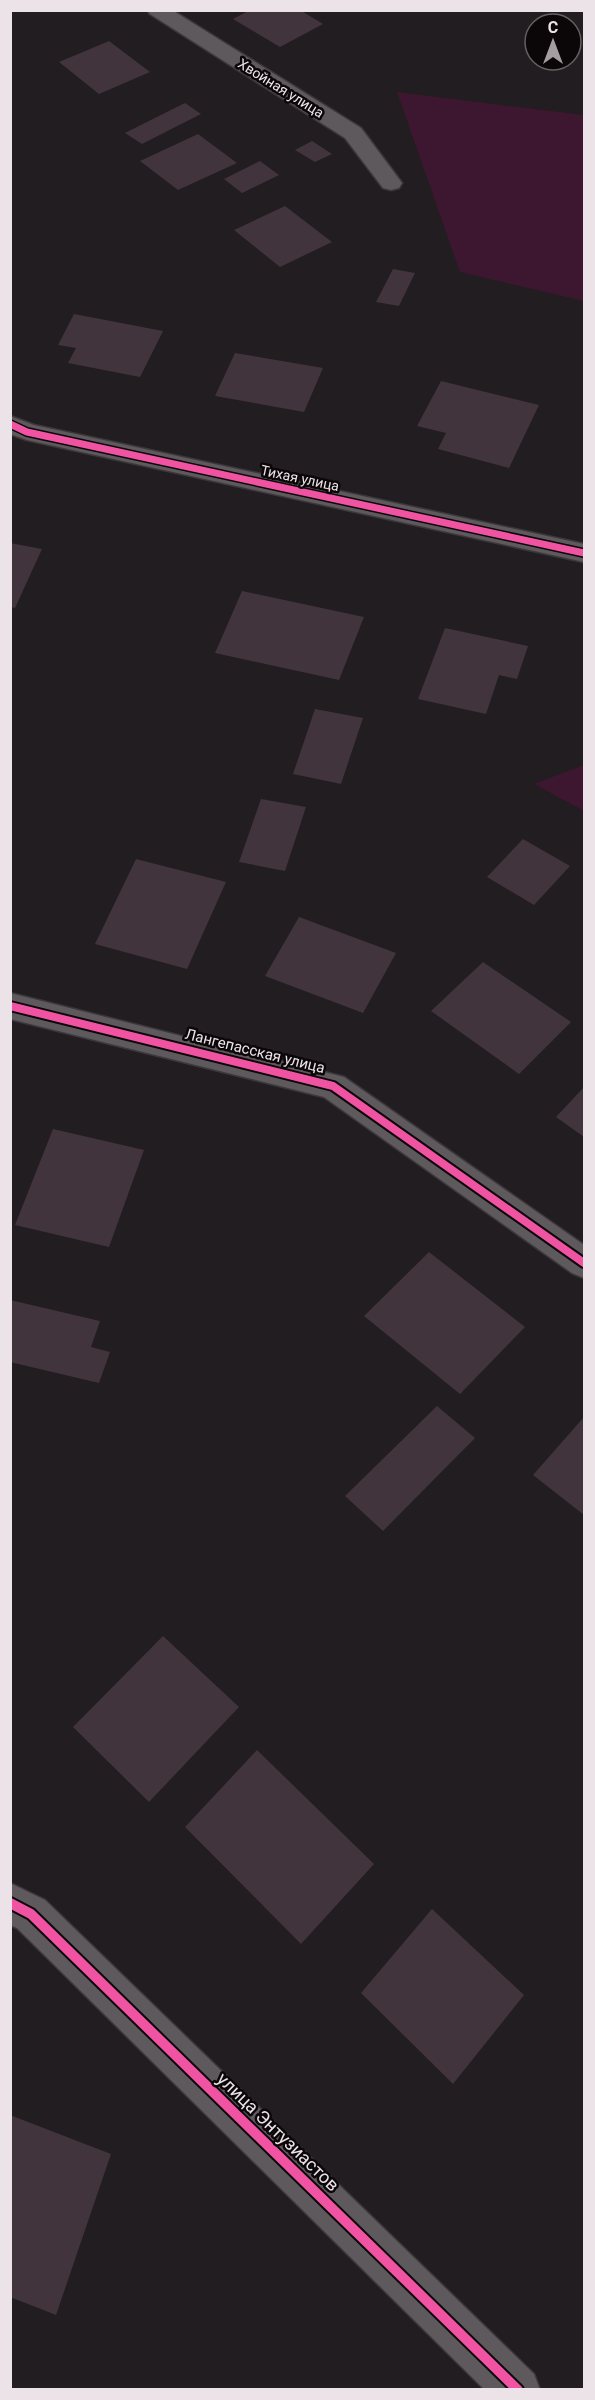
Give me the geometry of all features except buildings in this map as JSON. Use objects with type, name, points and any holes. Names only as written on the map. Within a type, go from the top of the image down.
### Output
[{"type":"street","name":"Хвойная улица","points":[[157,10],[353,133],[391,183]]},
{"type":"street","name":"Тихая улица","points":[[10,424],[27,432],[585,553]]},
{"type":"street","name":"Лангепасская улица","points":[[10,1006],[333,1086],[585,1263]]},
{"type":"street","name":"улица Энтузиастов","points":[[10,1903],[31,1914],[518,2390]]},
{"type":"shaded area","points":[[397,92],[584,115],[584,301],[460,272]]},
{"type":"shaded area","points":[[584,765],[584,811],[534,784]]},
{"type":"cycle path","points":[[10,424],[27,432],[584,553]]},
{"type":"cycle path","points":[[10,1006],[333,1086],[584,1263]]},
{"type":"cycle path","points":[[10,1903],[31,1914],[518,2390]]}]
